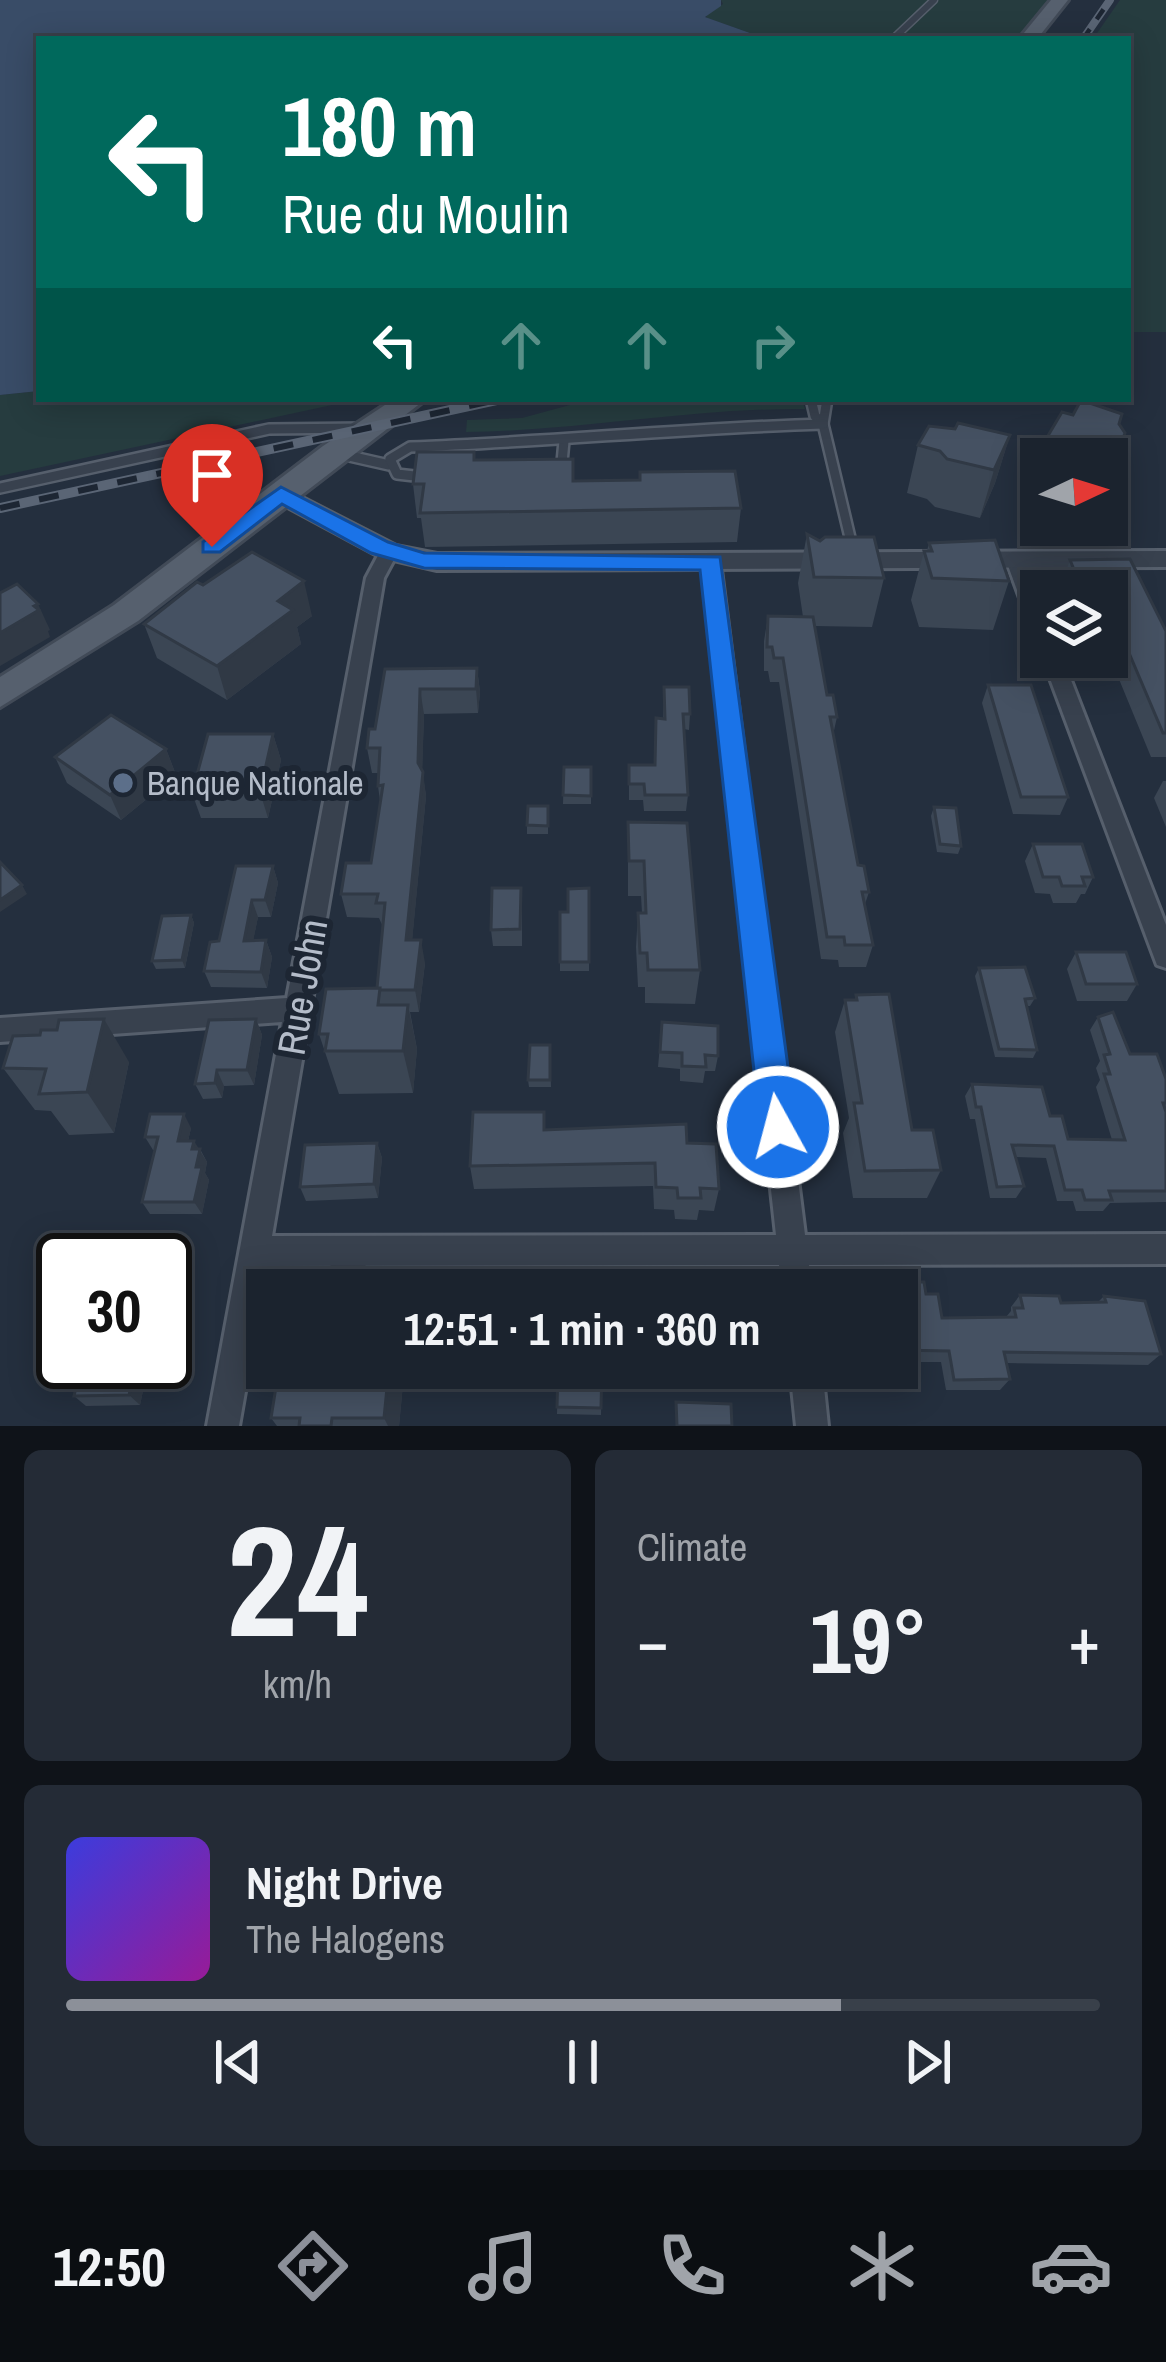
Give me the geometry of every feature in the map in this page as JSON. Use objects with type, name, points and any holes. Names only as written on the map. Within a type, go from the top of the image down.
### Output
[{"type":"main road","points":[[1030,36],[1060,0]]},
{"type":"main road","points":[[1050,36],[1078,0]]},
{"type":"main road","points":[[0,694],[126,614],[333,452],[407,402]]},
{"type":"street","points":[[281,494],[389,551],[452,563],[1166,559]]},
{"type":"street","name":"Rue John","points":[[223,1426],[375,578],[389,551]]},
{"type":"street","points":[[1016,560],[1020,571]]},
{"type":"street","points":[[711,562],[794,1269]]},
{"type":"street","points":[[1060,678],[1166,957]]},
{"type":"street","points":[[0,1030],[298,1009]]},
{"type":"street","points":[[254,1251],[1166,1249]]},
{"type":"street","points":[[808,1389],[812,1426]]},
{"type":"lane","points":[[896,36],[934,0]]},
{"type":"lane","points":[[812,402],[823,424]]},
{"type":"lane","points":[[827,402],[823,424],[855,561]]},
{"type":"lane","points":[[389,464],[394,454],[410,447],[564,441],[687,427],[823,424]]},
{"type":"lane","points":[[0,488],[268,429],[368,428]]},
{"type":"lane","points":[[555,476],[565,469],[564,441]]},
{"type":"lane","points":[[333,452],[389,464],[405,477],[440,477]]},
{"type":"green space","points":[[721,0],[1051,0],[1021,36],[758,36],[707,18],[705,14],[723,4]]},
{"type":"green space","points":[[1120,0],[1166,0],[1166,332],[1131,332],[1131,36],[1095,36]]},
{"type":"green space","points":[[36,391],[36,402],[346,402],[0,476],[0,395]]},
{"type":"green space","points":[[581,402],[803,402],[805,409],[466,432],[467,420],[522,418]]},
{"type":"water","points":[[0,0],[721,0],[721,6],[705,17],[759,36],[36,36],[36,391],[0,395]]},
{"type":"building","points":[[1080,402],[1087,402],[1122,414],[1119,424],[1125,433],[1123,438],[1047,438],[1062,412],[1073,415]]},
{"type":"building","points":[[958,423],[1010,435],[994,470],[947,459],[940,451],[918,445],[929,426],[955,429]]},
{"type":"building","points":[[417,452],[474,452],[474,460],[573,459],[573,481],[640,480],[640,472],[735,471],[741,508],[420,513],[424,484],[413,484]]},
{"type":"building","points":[[807,534],[820,541],[825,537],[874,537],[884,578],[814,577]]},
{"type":"building","points":[[995,540],[1009,581],[932,578],[924,551],[932,551],[929,543]]},
{"type":"building","points":[[252,552],[304,581],[278,601],[293,610],[217,666],[144,624],[197,582],[203,585]]},
{"type":"building","points":[[1130,559],[1166,631],[1166,733],[1128,650],[1128,570],[1074,570],[1070,560]]},
{"type":"building","points":[[17,584],[39,610],[0,633],[0,593]]},
{"type":"building","points":[[768,616],[813,617],[827,695],[833,695],[837,717],[830,717],[858,865],[864,866],[869,892],[862,892],[873,945],[845,945],[844,937],[827,937],[783,658],[774,658],[772,647],[767,647]]},
{"type":"building","points":[[477,668],[476,689],[420,689],[418,763],[423,772],[406,940],[421,940],[415,990],[380,990],[385,903],[376,903],[378,894],[341,894],[346,863],[371,863],[383,785],[378,786],[380,748],[367,748],[385,669]]},
{"type":"building","points":[[988,685],[1031,685],[1068,797],[1021,797]]},
{"type":"building","points":[[664,687],[689,687],[690,714],[683,714],[688,795],[645,795],[644,784],[629,784],[629,765],[655,765],[656,718],[665,719]]},
{"type":"building","points":[[111,715],[166,749],[110,795],[55,757]]},
{"type":"building","points":[[208,734],[273,734],[260,792],[192,793]]},
{"type":"building","points":[[564,767],[591,767],[591,796],[563,795]]},
{"type":"building","points":[[528,806],[548,806],[548,826],[527,825]]},
{"type":"building","points":[[934,807],[956,808],[961,846],[940,844]]},
{"type":"building","points":[[628,822],[687,823],[700,970],[648,970],[647,953],[640,953],[638,913],[646,913],[644,861],[629,861]]},
{"type":"building","points":[[1033,844],[1082,844],[1093,877],[1082,877],[1085,886],[1062,886],[1059,877],[1043,877]]},
{"type":"building","points":[[0,862],[22,885],[0,900]]},
{"type":"building","points":[[236,866],[273,866],[265,900],[252,900],[244,941],[266,940],[261,972],[204,971],[210,942],[219,941]]},
{"type":"building","points":[[492,888],[521,888],[520,929],[491,930]]},
{"type":"building","points":[[589,888],[589,962],[560,962],[560,912],[568,912],[568,889]]},
{"type":"building","points":[[191,915],[182,960],[152,961],[162,916]]},
{"type":"building","points":[[1076,952],[1126,952],[1137,984],[1086,984]]},
{"type":"building","points":[[1025,967],[1035,998],[1025,999],[1037,1050],[999,1049],[979,968]]},
{"type":"building","points":[[380,988],[378,1005],[408,1005],[403,1051],[325,1051],[328,1034],[319,1034],[326,989]]},
{"type":"building","points":[[889,994],[912,1130],[933,1130],[941,1170],[865,1171],[854,1103],[862,1103],[845,1000]]},
{"type":"building","points":[[1113,1012],[1130,1054],[1157,1054],[1166,1079],[1166,1191],[1109,1191],[1112,1200],[1085,1200],[1082,1190],[1065,1190],[1054,1146],[1012,1145],[1024,1186],[997,1187],[972,1084],[1042,1087],[1050,1116],[1062,1116],[1068,1139],[1125,1140],[1104,1074],[1110,1074],[1104,1055],[1110,1054],[1098,1017]]},
{"type":"building","points":[[104,1019],[87,1092],[39,1094],[46,1069],[3,1068],[13,1036],[57,1030],[59,1020]]},
{"type":"building","points":[[256,1019],[247,1070],[217,1070],[215,1083],[195,1084],[209,1020]]},
{"type":"building","points":[[662,1022],[718,1026],[718,1056],[705,1055],[706,1067],[682,1066],[682,1053],[660,1052]]},
{"type":"building","points":[[530,1045],[550,1045],[550,1080],[528,1080]]},
{"type":"building","points":[[473,1112],[544,1112],[544,1130],[686,1124],[687,1143],[716,1144],[719,1189],[700,1188],[701,1198],[678,1198],[677,1188],[656,1187],[655,1163],[470,1166]]},
{"type":"building","points":[[150,1114],[184,1114],[178,1141],[194,1141],[192,1149],[200,1149],[196,1167],[202,1167],[194,1202],[142,1202],[158,1137],[145,1137]]},
{"type":"building","points":[[377,1143],[374,1184],[300,1187],[305,1145]]},
{"type":"building","points":[[918,1282],[924,1282],[926,1294],[938,1294],[942,1318],[1016,1317],[1014,1308],[1023,1308],[1020,1295],[1059,1296],[1061,1303],[1106,1302],[1104,1296],[1145,1301],[1161,1354],[1004,1352],[1010,1379],[954,1380],[949,1351],[918,1350]]},
{"type":"building","points":[[76,1389],[130,1389],[129,1395],[74,1396]]},
{"type":"building","points":[[276,1389],[387,1389],[384,1418],[332,1418],[331,1426],[299,1426],[300,1418],[271,1418]]},
{"type":"building","points":[[557,1389],[601,1389],[601,1408],[557,1407]]},
{"type":"building","points":[[676,1402],[731,1404],[732,1426],[677,1426]]},
{"type":"railway","points":[[1085,36],[1110,0]]},
{"type":"railway","points":[[0,508],[487,402]]},
{"type":"place","name":"Banque Nationale","points":[[123,783]]},
{"type":"route","points":[[212,547],[281,494],[380,548],[424,561],[711,562],[778,1127]]}]
